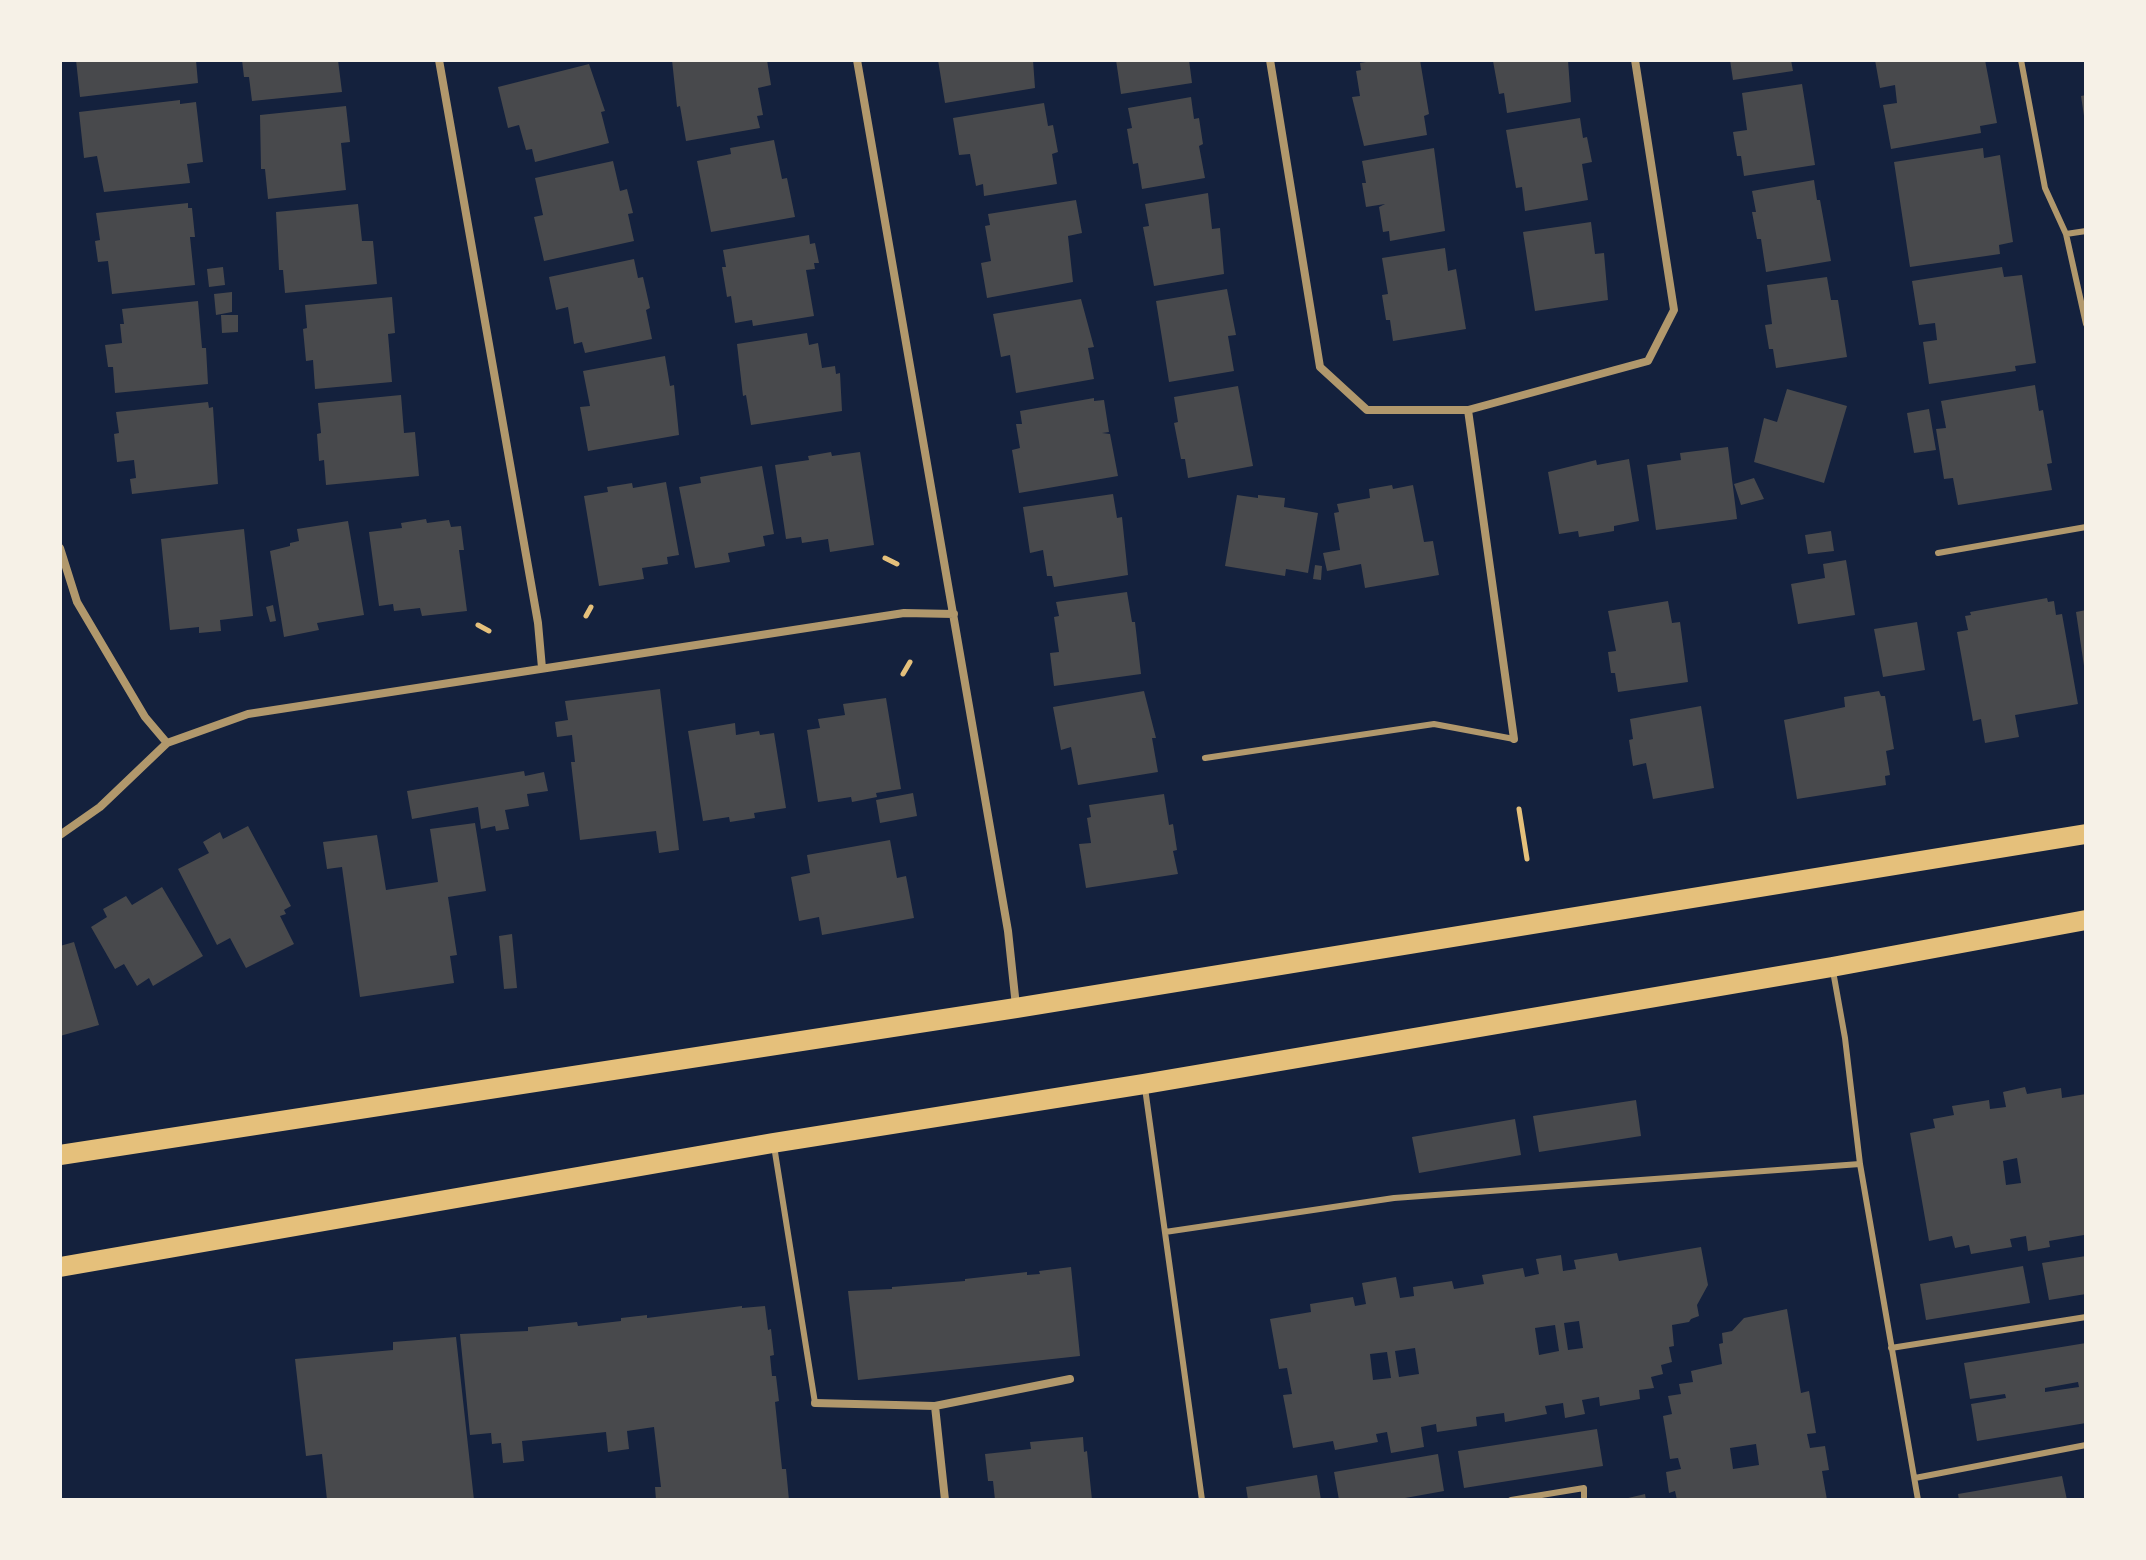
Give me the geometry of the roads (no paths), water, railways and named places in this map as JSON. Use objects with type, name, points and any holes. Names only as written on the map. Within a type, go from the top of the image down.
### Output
[{"type":"main road","points":[[60,1155],[1016,1008],[2086,834]]},
{"type":"main road","points":[[60,1267],[773,1143],[1144,1084],[1832,967],[2086,920]]},
{"type":"street","points":[[439,60],[538,623],[542,668]]},
{"type":"street","points":[[857,60],[1008,931],[1016,1008]]},
{"type":"street","points":[[1270,60],[1320,367],[1367,410],[1468,410],[1648,361],[1674,310],[1635,60]]},
{"type":"street","points":[[1468,410],[1514,739]]},
{"type":"street","points":[[60,548],[77,602],[145,717],[167,743]]},
{"type":"street","points":[[60,835],[100,807],[167,743],[248,714],[904,613],[954,614]]},
{"type":"street","points":[[815,1403],[935,1406],[1070,1379]]},
{"type":"street","points":[[935,1406],[945,1500]]},
{"type":"lane","points":[[2021,60],[2045,188],[2066,234],[2086,324]]},
{"type":"lane","points":[[2066,234],[2086,231]]},
{"type":"lane","points":[[1938,553],[2086,527]]},
{"type":"lane","points":[[1205,758],[1434,724],[1514,739]]},
{"type":"lane","points":[[1832,967],[1845,1038],[1860,1164],[1918,1500]]},
{"type":"lane","points":[[1144,1084],[1202,1500]]},
{"type":"lane","points":[[773,1143],[815,1403]]},
{"type":"lane","points":[[1165,1232],[1394,1198],[1860,1164]]},
{"type":"lane","points":[[1891,1348],[2086,1317]]},
{"type":"lane","points":[[1915,1478],[2086,1445]]},
{"type":"lane","points":[[1511,1500],[1584,1488],[1584,1500]]}]
